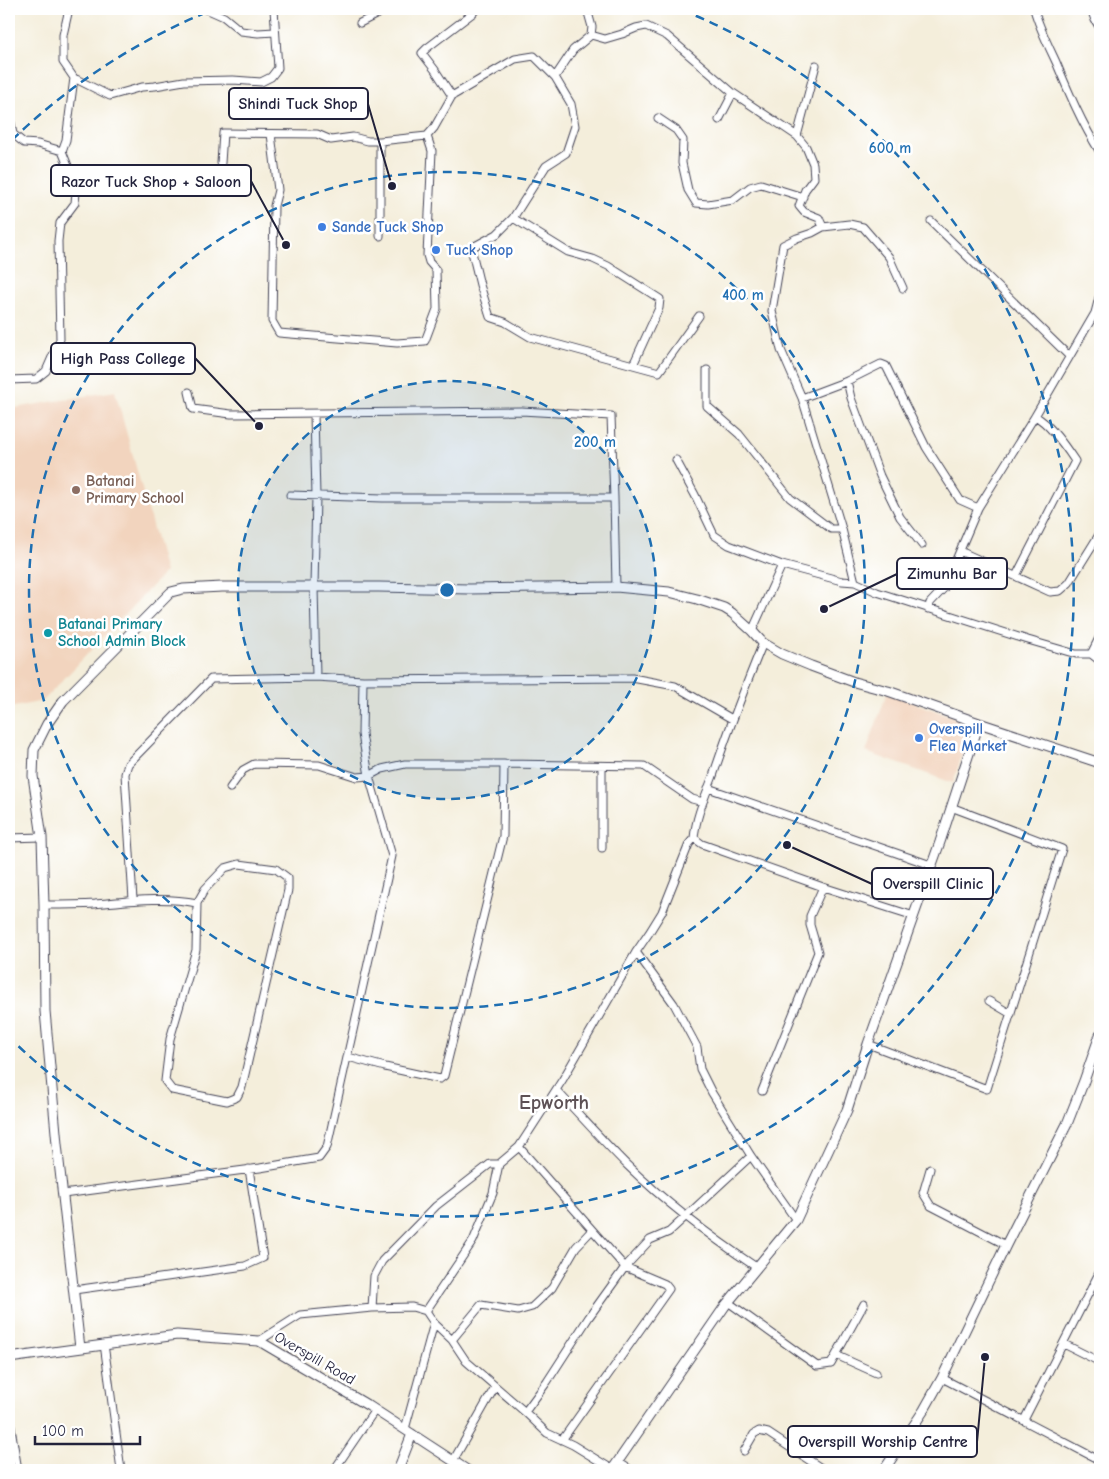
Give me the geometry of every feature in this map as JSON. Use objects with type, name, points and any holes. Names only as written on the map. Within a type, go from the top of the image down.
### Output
[{"type":"street","points":[[69,9],[63,35],[63,62],[74,78],[110,96],[142,87],[184,81],[233,80],[260,82],[271,77],[278,68],[274,9]]},
{"type":"street","points":[[206,9],[224,17],[241,31],[275,32]]},
{"type":"street","points":[[360,23],[387,9]]},
{"type":"street","points":[[452,96],[422,53],[476,9]]},
{"type":"street","points":[[555,77],[574,50],[591,35],[592,27],[588,9]]},
{"type":"street","points":[[1034,9],[1062,77],[1100,152]]},
{"type":"street","points":[[1091,9],[1100,28]]},
{"type":"street","points":[[591,35],[606,39],[646,26],[667,36],[733,93],[797,136],[806,147],[813,164],[814,178],[805,190],[799,206],[804,212],[820,218],[823,227]]},
{"type":"street","points":[[221,163],[223,134],[317,134],[331,140],[353,137],[380,142],[427,136],[434,128],[452,96],[515,59],[534,56],[555,77],[571,104],[574,126],[566,152],[546,166],[513,218],[497,234],[471,248],[490,316],[505,322],[530,337],[659,372],[699,316]]},
{"type":"street","points":[[797,136],[816,65]]},
{"type":"street","points":[[9,380],[36,379],[46,371],[60,338],[58,241],[60,223],[75,203],[76,192],[62,151],[66,140],[74,78]]},
{"type":"street","points":[[719,120],[733,93]]},
{"type":"street","points":[[9,114],[13,134],[24,143],[38,144],[62,151]]},
{"type":"street","points":[[658,118],[676,130],[683,140],[682,163],[688,190],[696,202],[708,204],[733,200],[750,187],[761,184],[803,197]]},
{"type":"street","points":[[271,134],[278,190],[274,206],[272,321],[279,333],[397,343],[425,341],[437,309],[436,270],[426,255],[432,151],[427,136]]},
{"type":"street","points":[[380,142],[380,236]]},
{"type":"street","points":[[513,218],[568,252],[593,259],[608,266],[660,299],[659,308],[633,365]]},
{"type":"street","points":[[930,221],[1068,356]]},
{"type":"street","points":[[855,582],[842,529],[802,398],[781,350],[772,311],[783,245],[823,227],[849,224],[864,226],[889,257],[903,288]]},
{"type":"street","points":[[928,609],[930,603],[944,588],[978,508],[1068,356],[1098,314],[1100,294]]},
{"type":"street","points":[[802,398],[881,364],[886,366],[935,462],[960,500],[978,508]]},
{"type":"street","points":[[707,370],[707,406],[739,434],[790,498],[831,529],[842,529]]},
{"type":"street","points":[[847,380],[851,398],[880,476],[900,517],[922,545]]},
{"type":"street","points":[[188,392],[193,409],[231,414],[521,411],[611,416],[616,587]]},
{"type":"street","points":[[314,414],[316,677]]},
{"type":"street","points":[[1016,576],[1075,461],[1067,448],[1042,420],[1034,416]]},
{"type":"street","points":[[676,460],[696,495],[714,534],[729,545],[782,565],[842,581],[855,582],[877,592],[928,609],[1076,654],[1091,654],[1100,661]]},
{"type":"street","points":[[290,495],[383,498],[614,498]]},
{"type":"street","points":[[960,551],[1050,592],[1060,591],[1069,583],[1100,534]]},
{"type":"street","points":[[752,631],[782,565]]},
{"type":"street","points":[[80,1348],[57,1144],[45,1011],[42,837],[34,788],[34,750],[47,724],[63,701],[167,595],[177,589],[616,587],[669,592],[715,604],[732,613],[762,643],[811,666],[1100,763]]},
{"type":"street","points":[[1091,654],[1100,636]]},
{"type":"street","points":[[426,1311],[473,1241],[493,1193],[499,1164],[519,1147],[556,1090],[636,952],[662,912],[689,844],[694,838],[695,827],[703,802],[732,719],[762,643]]},
{"type":"street","points":[[133,900],[125,774],[128,764],[211,679],[316,677],[363,680],[632,678],[675,686],[732,719]]},
{"type":"street","points":[[63,1194],[319,1158],[327,1147],[392,856],[369,776],[362,734],[363,680]]},
{"type":"street","points":[[614,1467],[728,1302],[796,1220],[848,1110],[868,1044],[932,865],[979,723]]},
{"type":"street","points":[[230,788],[242,770],[254,764],[320,765],[357,777],[369,776],[382,769],[405,764],[644,766],[692,799],[703,802]]},
{"type":"street","points":[[348,1057],[440,1079],[444,1076],[503,836],[504,764]]},
{"type":"street","points":[[602,766],[602,848]]},
{"type":"street","points":[[708,788],[932,865]]},
{"type":"street","points":[[868,1044],[987,1089],[1062,849],[951,807]]},
{"type":"street","points":[[9,838],[42,837]]},
{"type":"street","points":[[694,838],[702,844],[823,887],[914,916]]},
{"type":"street","points":[[238,864],[276,868],[288,878],[288,890],[242,1087],[237,1097],[227,1101],[172,1090],[165,1081],[170,1040],[196,950],[197,903],[205,889],[225,868],[238,864]]},
{"type":"street","points":[[762,1091],[818,952],[810,925],[810,916],[823,887]]},
{"type":"street","points":[[44,905],[94,904],[133,900],[180,900],[197,903]]},
{"type":"street","points":[[636,952],[674,1004],[697,1047],[700,1069],[712,1093],[751,1156],[796,1220]]},
{"type":"street","points":[[990,1001],[1012,1014]]},
{"type":"street","points":[[884,1470],[924,1410],[942,1378],[1067,1124],[1100,1035]]},
{"type":"street","points":[[556,1090],[628,1166],[686,1216],[756,1267]]},
{"type":"street","points":[[519,1147],[625,1267],[664,1284],[669,1289],[562,1440]]},
{"type":"street","points":[[525,1412],[625,1267],[650,1240],[669,1232],[751,1156]]},
{"type":"street","points":[[372,1308],[374,1276],[382,1261],[436,1206],[490,1164],[499,1164]]},
{"type":"street","points":[[74,1290],[245,1266],[263,1258],[249,1169]]},
{"type":"street","points":[[930,1170],[923,1193],[931,1206],[1006,1245]]},
{"type":"street","points":[[452,1340],[481,1305],[518,1311],[532,1306],[552,1288],[576,1247],[592,1230]]},
{"type":"street","points":[[1024,1420],[1100,1271]]},
{"type":"street","points":[[728,1302],[817,1366],[831,1364],[864,1304]]},
{"type":"street","points":[[259,1342],[300,1315],[372,1308],[412,1307],[426,1311],[434,1323],[452,1340],[466,1361],[547,1433],[573,1444],[614,1467],[631,1470]]},
{"type":"street","points":[[398,1470],[409,1432],[434,1323]]},
{"type":"street","name":"Overspill Road","points":[[9,1358],[177,1335],[259,1342],[375,1410],[467,1470]]},
{"type":"street","points":[[104,1344],[121,1470]]},
{"type":"street","points":[[1064,1344],[1100,1362]]},
{"type":"street","points":[[836,1355],[876,1373]]},
{"type":"street","points":[[942,1378],[1099,1460],[1097,1470]]},
{"type":"street","points":[[453,1461],[495,1387]]},
{"type":"street","points":[[334,1470],[375,1410]]},
{"type":"street","points":[[9,1416],[18,1470]]},
{"type":"street","points":[[744,1451],[754,1434],[759,1430],[768,1433],[824,1470]]},
{"type":"shaded area","name":"Batanai Primary School","points":[[115,391],[165,572],[43,701],[9,708],[9,409]]},
{"type":"shaded area","name":"Overspill Flea Market","points":[[887,693],[972,724],[953,783],[866,752]]},
{"type":"place","name":"Shindi Tuck Shop","points":[[392,186]]},
{"type":"place","name":"Sande Tuck Shop","points":[[322,227]]},
{"type":"place","name":"Razor Tuck Shop + Saloon","points":[[286,245]]},
{"type":"place","name":"Tuck Shop","points":[[436,250]]},
{"type":"place","name":"High Pass College","points":[[259,426]]},
{"type":"place","name":"Batanai Primary School","points":[[76,490]]},
{"type":"place","name":"Zimunhu Bar","points":[[824,609]]},
{"type":"place","name":"Batanai Primary School Admin Block","points":[[48,633]]},
{"type":"place","name":"Overspill Flea Market","points":[[919,738]]},
{"type":"place","name":"Overspill Clinic","points":[[787,845]]},
{"type":"place","name":"Overspill Worship Centre","points":[[985,1357]]},
{"type":"district","name":"Epworth","points":[[554,1102]]}]
